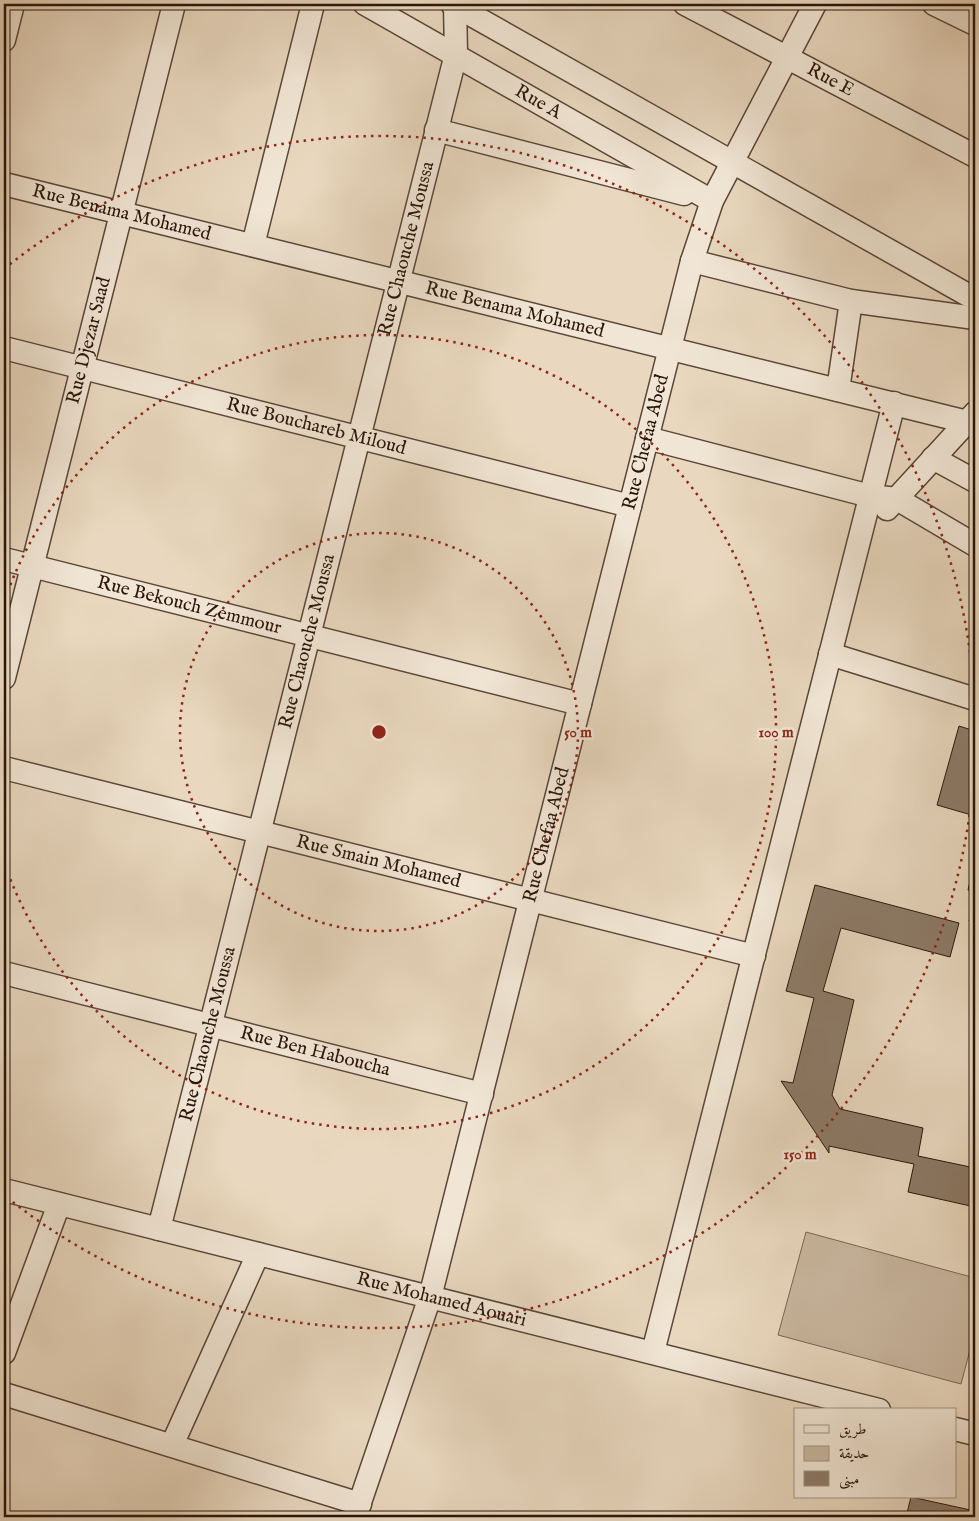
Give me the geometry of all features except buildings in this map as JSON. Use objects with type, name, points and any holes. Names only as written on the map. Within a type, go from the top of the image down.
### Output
[{"type":"street","points":[[4,40],[13,4]]},
{"type":"street","name":"Rue Djezar Saad","points":[[4,678],[174,4]]},
{"type":"street","points":[[253,245],[313,4]]},
{"type":"street","name":"Rue A","points":[[364,4],[456,54],[712,201]]},
{"type":"street","points":[[454,4],[975,299]]},
{"type":"street","name":"Rue Chaouche Moussa","points":[[159,1229],[456,54],[454,4]]},
{"type":"street","name":"Rue E","points":[[685,4],[975,156]]},
{"type":"street","name":"Rue Chefaa Abed","points":[[357,1510],[430,1297],[692,261],[712,201],[815,4]]},
{"type":"street","points":[[934,4],[975,24]]},
{"type":"street","points":[[436,130],[712,201]]},
{"type":"street","name":"Rue Benama Mohamed","points":[[4,184],[838,390],[894,403],[971,417]]},
{"type":"street","points":[[692,261],[851,301],[975,318]]},
{"type":"street","points":[[838,390],[851,301]]},
{"type":"street","name":"Rue Bouchareb Miloud","points":[[4,348],[630,506]]},
{"type":"street","points":[[653,1352],[894,403]]},
{"type":"street","points":[[861,534],[897,499],[971,417]]},
{"type":"street","points":[[647,438],[870,496],[897,499],[975,545]]},
{"type":"street","points":[[934,458],[975,481]]},
{"type":"street","name":"Rue Bekouch Zemmour","points":[[4,559],[580,704]]},
{"type":"street","points":[[830,654],[975,699]]},
{"type":"street","name":"Rue Smain Mohamed","points":[[4,768],[754,956]]},
{"type":"street","name":"Rue Ben Haboucha","points":[[4,973],[482,1094]]},
{"type":"street","name":"Rue Mohamed Aouari","points":[[4,1190],[871,1408]]},
{"type":"street","points":[[4,1353],[59,1204]]},
{"type":"street","points":[[172,1445],[258,1254]]},
{"type":"street","points":[[4,1394],[172,1445],[357,1510]]},
{"type":"street","points":[[956,1429],[975,1434]]},
{"type":"green space","points":[[806,1232],[975,1278],[975,1331],[961,1384],[778,1335]]}]
